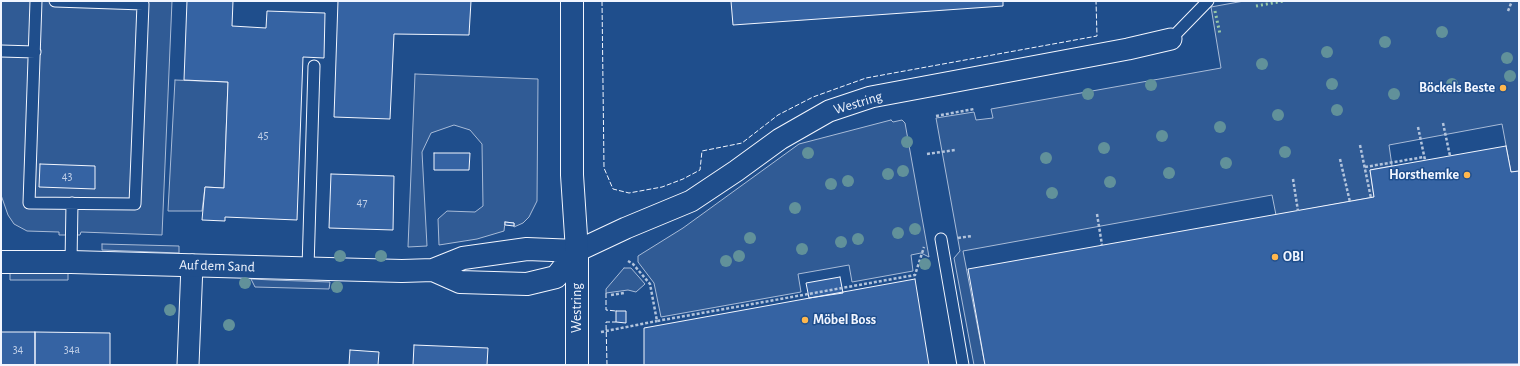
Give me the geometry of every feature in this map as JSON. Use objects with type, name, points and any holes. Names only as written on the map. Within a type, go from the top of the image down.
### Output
[{"type":"street","name":"Westring","points":[[572,1],[572,175],[577,251],[577,365]]},
{"type":"street","name":"Westring","points":[[577,251],[691,200],[736,171],[780,138],[829,111],[871,97],[1122,51],[1171,39]]},
{"type":"street","name":"Auf dem Sand","points":[[1,262],[71,262],[433,270],[463,258],[527,249],[577,251]]},
{"type":"street","name":"Auf dem Sand","points":[[433,270],[460,282],[527,284],[556,276],[577,251]]},
{"type":"street","points":[[188,365],[192,265]]},
{"type":"lane","points":[[36,1],[29,202],[135,204],[143,4],[55,1]]},
{"type":"lane","points":[[1171,39],[1208,1]]},
{"type":"lane","points":[[1,51],[35,52]]},
{"type":"lane","points":[[308,268],[314,66]]},
{"type":"lane","points":[[71,262],[72,203]]},
{"type":"lane","points":[[941,239],[963,365]]},
{"type":"path","points":[[1508,11],[1512,1]]},
{"type":"path","points":[[936,116],[974,109]]},
{"type":"path","points":[[1443,123],[1450,156]]},
{"type":"path","points":[[1365,167],[1425,158],[1418,127]]},
{"type":"path","points":[[1360,145],[1371,198]]},
{"type":"path","points":[[927,154],[956,150]]},
{"type":"path","points":[[1340,158],[1350,202]]},
{"type":"path","points":[[1293,179],[1298,211]]},
{"type":"path","points":[[1097,214],[1102,245]]},
{"type":"path","points":[[601,332],[915,275],[922,253]]},
{"type":"path","points":[[628,261],[633,264],[650,284],[657,321]]},
{"type":"path","points":[[825,291],[826,295]]},
{"type":"path","points":[[611,295],[624,293]]},
{"type":"shaded area","points":[[1,1],[172,1],[162,235],[81,232],[80,235],[59,235],[59,232],[27,231],[14,224],[8,215],[1,195]]},
{"type":"shaded area","points":[[1244,1],[1519,1],[1519,171],[1511,172],[1502,124],[1389,145],[1392,166],[1370,170],[1374,197],[1276,215],[1272,195],[963,251],[985,365],[974,365],[954,258],[960,251],[936,118],[974,112],[976,120],[993,118],[991,109],[1221,68],[1211,7]]},
{"type":"shaded area","points":[[415,74],[538,79],[537,201],[529,217],[523,223],[514,227],[514,223],[505,222],[504,231],[477,239],[439,245],[438,219],[447,211],[475,212],[483,206],[482,144],[470,130],[454,125],[431,133],[422,152],[427,246],[408,247]]},
{"type":"shaded area","points":[[175,80],[228,82],[224,188],[205,187],[202,211],[168,211]]},
{"type":"shaded area","points":[[891,120],[893,122],[902,120],[905,123],[929,257],[921,253],[911,255],[913,271],[852,282],[849,265],[798,274],[801,292],[661,317],[654,283],[638,262],[638,256],[683,228],[799,144]]},
{"type":"shaded area","points":[[102,244],[179,246],[179,253],[102,250]]},
{"type":"shaded area","points":[[624,268],[631,268],[645,284],[636,292],[628,290],[606,293],[606,289]]},
{"type":"shaded area","points":[[10,273],[68,273],[68,280],[10,280]]},
{"type":"shaded area","points":[[251,279],[330,282],[329,289],[255,287]]},
{"type":"building","points":[[187,1],[233,1],[232,26],[266,28],[267,11],[325,13],[324,58],[303,57],[297,220],[225,217],[225,221],[202,220],[205,187],[224,188],[228,82],[184,80]]},
{"type":"building","points":[[338,1],[471,1],[469,35],[394,34],[390,119],[334,117]]},
{"type":"building","points":[[731,1],[1003,1],[1003,6],[733,25]]},
{"type":"building","name":"OBI","points":[[1506,146],[1511,172],[1519,171],[1519,364],[985,365],[968,269],[1374,197],[1370,170]]},
{"type":"building","points":[[434,153],[470,153],[469,170],[434,170]]},
{"type":"building","points":[[40,164],[95,166],[95,189],[39,187]]},
{"type":"building","points":[[331,174],[394,176],[393,230],[329,228]]},
{"type":"building","points":[[505,222],[514,223],[514,226],[505,225]]},
{"type":"building","points":[[840,277],[843,293],[809,298],[806,283]]},
{"type":"building","name":"Möbel Boss","points":[[915,279],[929,365],[644,365],[644,328]]},
{"type":"building","points":[[616,311],[626,311],[626,323],[616,322]]},
{"type":"building","points":[[1,332],[35,332],[35,365],[1,365]]},
{"type":"building","points":[[35,332],[110,333],[110,365],[35,365]]},
{"type":"building","points":[[414,345],[488,348],[487,365],[413,365]]},
{"type":"building","points":[[350,350],[379,352],[378,365],[349,365]]},
{"type":"hedge","points":[[1256,6],[1284,1]]},
{"type":"hedge","points":[[1215,11],[1220,34]]},
{"type":"fence","points":[[602,1],[604,168],[613,189],[629,193],[662,187],[683,179],[700,170],[702,151],[742,143],[778,115],[813,97],[866,78],[1097,36],[1096,1]]},
{"type":"fence","points":[[606,293],[606,310],[616,311]]},
{"type":"fence","points":[[607,365],[606,322],[616,322]]},
{"type":"place","name":"Böckels Beste","points":[[1503,88]]},
{"type":"place","name":"Horsthemke","points":[[1467,175]]},
{"type":"place","name":"OBI","points":[[1275,257]]},
{"type":"place","name":"Möbel Boss","points":[[805,320]]}]
